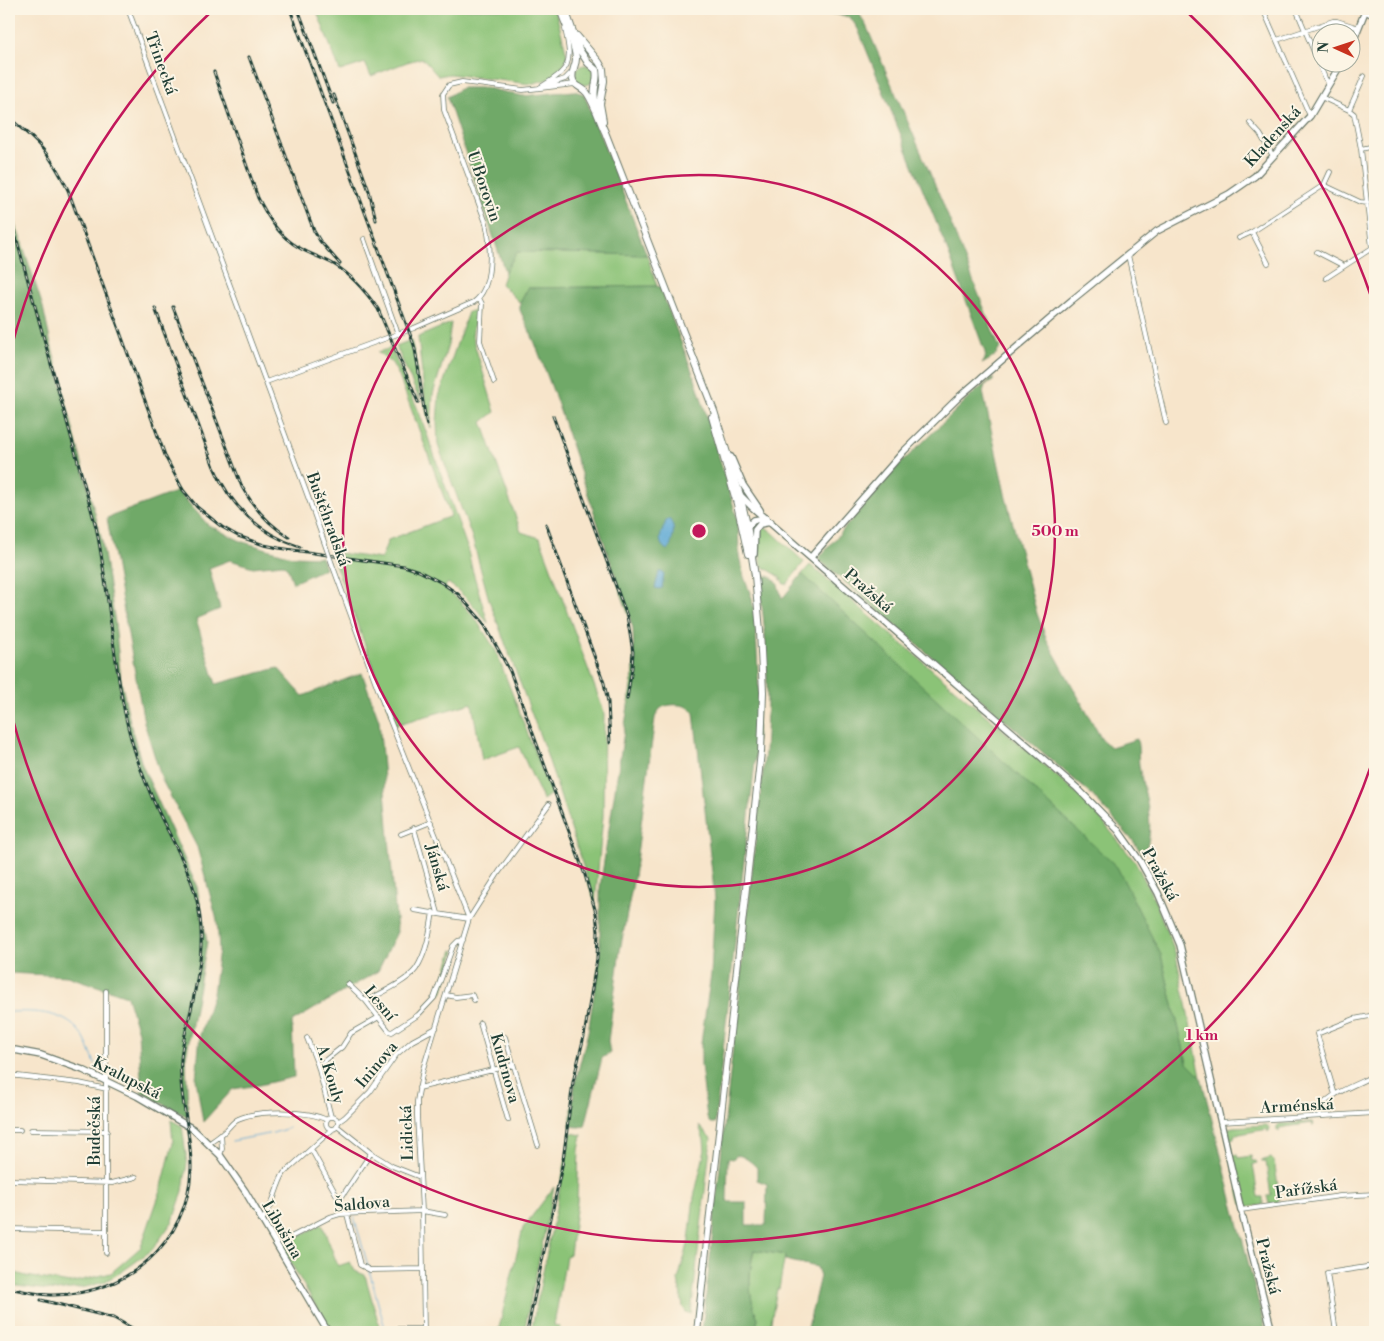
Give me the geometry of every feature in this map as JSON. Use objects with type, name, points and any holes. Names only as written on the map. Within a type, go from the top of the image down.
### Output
[{"type":"main road","points":[[562,9],[568,16],[582,43],[603,69],[604,81],[600,104],[604,132]]},
{"type":"main road","points":[[562,9],[575,54],[572,78],[575,84],[583,88],[592,103],[724,439],[748,525],[755,576],[763,692],[761,752],[697,1332]]},
{"type":"main road","points":[[568,16],[578,49],[597,73],[594,98],[604,132]]},
{"type":"main road","points":[[574,69],[581,64],[588,63]]},
{"type":"main road","points":[[583,88],[595,84]]},
{"type":"main road","points":[[702,382],[741,517],[757,597]]},
{"type":"street","name":"Třinecká","points":[[128,9],[171,125]]},
{"type":"street","points":[[537,89],[560,76],[570,56],[562,9]]},
{"type":"street","points":[[1263,9],[1310,116]]},
{"type":"street","points":[[1296,9],[1329,84]]},
{"type":"street","points":[[1361,22],[1366,10],[1375,16]]},
{"type":"street","points":[[1277,40],[1312,28]]},
{"type":"street","points":[[537,89],[565,79],[574,69]]},
{"type":"street","name":"Kladenská","points":[[811,557],[904,451],[960,396],[1127,254],[1157,231],[1230,194],[1255,176],[1310,116],[1336,72]]},
{"type":"street","points":[[1350,110],[1364,76]]},
{"type":"street","name":"U Borovin","points":[[494,382],[480,341],[482,304],[479,298],[483,294],[487,277],[490,251],[489,236],[486,223],[444,110],[443,94],[450,85],[462,82],[512,89],[537,89]]},
{"type":"street","points":[[537,89],[575,84]]},
{"type":"street","points":[[1322,97],[1350,110],[1354,114],[1361,149],[1372,248],[1326,278]]},
{"type":"street","points":[[1250,123],[1260,134],[1273,156]]},
{"type":"street","name":"Buštěhradská","points":[[171,125],[385,708],[469,919]]},
{"type":"street","points":[[1361,149],[1375,146]]},
{"type":"street","points":[[1238,238],[1252,232],[1324,185],[1330,172]]},
{"type":"street","points":[[1324,185],[1360,202],[1368,203]]},
{"type":"street","points":[[1252,232],[1268,263]]},
{"type":"street","points":[[364,239],[398,334]]},
{"type":"street","points":[[1317,252],[1344,266]]},
{"type":"street","points":[[1127,254],[1166,423]]},
{"type":"street","points":[[266,382],[398,334],[474,302],[479,298]]},
{"type":"street","points":[[724,439],[743,485],[769,520]]},
{"type":"street","points":[[726,466],[740,495],[769,520]]},
{"type":"street","points":[[744,535],[748,525],[757,519],[769,520]]},
{"type":"street","points":[[755,576],[754,532],[760,524],[769,520]]},
{"type":"street","name":"Pražská","points":[[769,520],[1089,799],[1118,830],[1140,862],[1158,893],[1180,945],[1241,1210],[1272,1332]]},
{"type":"street","name":"Lidická","points":[[424,1331],[422,1211],[417,1116],[419,1088],[469,919],[499,872],[549,804]]},
{"type":"street","name":"Jánská","points":[[401,834],[431,822]]},
{"type":"street","name":"Jánská","points":[[366,1001],[401,981],[415,969],[428,941],[436,912],[414,828]]},
{"type":"street","points":[[414,910],[436,912],[469,919]]},
{"type":"street","name":"Lidická","points":[[396,1030],[418,1015],[434,998],[452,946],[457,941],[463,940]]},
{"type":"street","name":"Lesní","points":[[348,984],[366,1001],[389,1032],[396,1030]]},
{"type":"street","name":"Budečská","points":[[106,991],[106,1253]]},
{"type":"street","points":[[446,995],[456,997],[472,995],[474,1000]]},
{"type":"street","points":[[1335,1095],[1317,1034],[1354,1019],[1375,1015]]},
{"type":"street","points":[[318,1066],[342,1047],[351,1033],[379,1017]]},
{"type":"street","name":"Kudrnova","points":[[480,1023],[508,1120]]},
{"type":"street","name":"Ininova","points":[[262,1220],[271,1206],[284,1173],[311,1150],[370,1092],[396,1055],[412,1041],[436,1028]]},
{"type":"street","points":[[505,1037],[538,1145]]},
{"type":"street","name":"A. Kouly","points":[[307,1038],[318,1066],[329,1119]]},
{"type":"street","name":"Kralupská","points":[[9,1049],[41,1055],[64,1062],[106,1081],[137,1096],[193,1129],[208,1144]]},
{"type":"street","points":[[419,1088],[513,1065]]},
{"type":"street","name":"Kralupská","points":[[9,1075],[79,1083],[107,1089]]},
{"type":"street","points":[[1319,1116],[1324,1104],[1335,1095],[1375,1075]]},
{"type":"street","points":[[208,1144],[221,1135],[236,1119],[259,1113],[287,1112],[329,1119],[336,1118],[336,1126]]},
{"type":"street","name":"Arménská","points":[[1221,1122],[1375,1113]]},
{"type":"street","points":[[329,1119],[328,1126],[336,1126],[371,1153],[392,1166],[420,1177]]},
{"type":"street","points":[[9,1130],[20,1130]]},
{"type":"street","points":[[31,1130],[107,1131]]},
{"type":"street","points":[[220,1156],[222,1149],[221,1135]]},
{"type":"street","name":"Libušina","points":[[208,1144],[220,1156],[262,1220],[325,1331]]},
{"type":"street","points":[[311,1150],[347,1214],[360,1265],[370,1270],[423,1269]]},
{"type":"street","points":[[339,1201],[371,1153]]},
{"type":"street","name":"Budečská","points":[[107,1182],[112,1183],[136,1177]]},
{"type":"street","points":[[9,1181],[107,1182]]},
{"type":"street","name":"Pařížská","points":[[1241,1210],[1340,1196],[1375,1194]]},
{"type":"street","name":"Šaldova","points":[[285,1240],[330,1217],[347,1214],[422,1211],[446,1215]]},
{"type":"street","points":[[9,1229],[105,1231]]},
{"type":"street","points":[[1336,1332],[1326,1273],[1372,1266],[1375,1283]]},
{"type":"street","points":[[387,1329],[424,1331]]},
{"type":"green space","points":[[316,9],[555,9],[567,55],[564,65],[556,75],[530,84],[450,74],[438,76],[422,58],[371,76],[365,63],[340,71]]},
{"type":"green space","points":[[819,9],[856,9],[865,23],[942,201],[998,344],[1001,347],[994,357],[982,364],[985,359],[985,352],[949,254],[858,29],[850,17],[827,13]]},
{"type":"green space","points":[[585,65],[592,68],[595,75],[592,82],[585,85],[578,82],[575,75],[578,68]]},
{"type":"green space","points":[[461,88],[486,88],[523,96],[574,91],[584,94],[647,255],[517,252],[505,272],[447,97]]},
{"type":"green space","points":[[15,222],[43,307],[102,541],[115,623],[121,681],[131,727],[142,765],[197,887],[207,942],[186,1057],[188,1117],[142,1093],[138,1032],[127,996],[67,976],[9,973],[9,224]]},
{"type":"green space","points":[[517,252],[647,255],[657,286],[528,288],[520,303],[501,284],[505,272]]},
{"type":"green space","points":[[660,287],[697,384],[738,521],[739,556],[752,598],[756,632],[759,692],[756,752],[715,1123],[710,1123],[707,1118],[701,1065],[701,1043],[711,974],[715,899],[694,713],[688,707],[674,705],[661,708],[655,718],[634,877],[620,950],[608,1041],[610,1053],[602,1058],[585,1126],[578,1127],[570,1126],[575,1083],[588,1032],[600,956],[600,887],[634,667],[633,628],[556,399],[535,343],[520,310],[520,303],[528,288]]},
{"type":"green space","points":[[476,310],[472,336],[495,412],[482,422],[521,532],[540,538],[604,712],[603,816],[595,903],[546,752],[489,600],[472,537],[438,445],[439,396],[468,312]]},
{"type":"green space","points":[[451,323],[448,345],[433,394],[431,429],[426,410],[418,337]]},
{"type":"green space","points":[[411,340],[416,362],[420,401],[396,346]]},
{"type":"green space","points":[[391,348],[419,412],[467,547],[488,623],[454,587],[448,583],[444,588],[459,600],[475,618],[495,649],[551,794],[543,800],[519,747],[482,760],[472,703],[395,725],[333,559],[332,552],[381,559],[388,540],[451,516],[399,376],[392,363],[378,352]]},
{"type":"green space","points":[[993,378],[993,381],[985,385],[983,392],[1006,498],[1037,614],[1047,640],[1102,740],[1111,747],[1137,739],[1139,766],[1150,823],[1147,845],[1143,855],[1091,794],[818,559],[897,467],[976,391]]},
{"type":"green space","points":[[178,491],[208,525],[243,542],[292,556],[321,557],[325,568],[293,583],[288,569],[283,564],[253,567],[230,560],[209,568],[220,609],[196,619],[216,684],[278,668],[303,696],[362,673],[379,720],[397,932],[378,971],[292,1022],[294,1077],[233,1089],[203,1122],[196,1079],[200,1035],[213,994],[219,949],[217,920],[197,847],[162,780],[144,722],[107,518]]},
{"type":"green space","points":[[765,528],[770,530],[804,562],[787,584],[784,584],[779,576],[762,566],[759,534],[760,530]]},
{"type":"green space","points":[[810,565],[1086,801],[1136,863],[1155,901],[1176,955],[1201,1077],[1187,1063],[1161,955],[802,574]]},
{"type":"green space","points":[[802,574],[1117,867],[1161,955],[1187,1063],[1201,1077],[1266,1332],[807,1332],[820,1276],[817,1267],[785,1260],[785,1255],[754,1250],[750,1285],[752,1302],[758,1318],[755,1332],[702,1332],[765,752],[767,666],[760,589],[764,576],[769,576],[775,580],[782,599]],"holes":[[[736,1155],[742,1156],[753,1164],[757,1168],[757,1180],[767,1184],[766,1225],[746,1225],[746,1202],[729,1202],[727,1200],[728,1158],[733,1159]]]},
{"type":"green space","points":[[453,950],[455,951],[442,993],[439,992]]},
{"type":"green space","points":[[171,1120],[182,1126],[187,1162],[183,1191],[173,1221],[152,1250],[104,1282],[86,1287],[57,1291],[9,1285],[9,1271],[26,1276],[70,1283],[111,1273],[141,1247],[161,1190],[173,1143]]},
{"type":"green space","points":[[1312,1122],[1313,1126],[1312,1123],[1279,1128],[1279,1132],[1277,1130],[1279,1124]]},
{"type":"green space","points":[[1267,1125],[1270,1129],[1268,1132],[1267,1129],[1234,1135],[1234,1138],[1231,1139],[1233,1155],[1237,1155],[1238,1158],[1251,1156],[1252,1161],[1257,1163],[1253,1164],[1258,1197],[1263,1197],[1263,1205],[1249,1207],[1242,1204],[1239,1182],[1234,1173],[1226,1132],[1229,1128],[1233,1127]]},
{"type":"green space","points":[[699,1126],[711,1138],[691,1314],[686,1312],[683,1307],[678,1280],[689,1241],[694,1197],[705,1150]]},
{"type":"green space","points":[[571,1133],[582,1135],[579,1150],[577,1202],[570,1254],[566,1257],[554,1325],[560,1327],[559,1332],[531,1332]]},
{"type":"green space","points":[[1271,1158],[1274,1161],[1280,1198],[1278,1202],[1269,1204],[1267,1196],[1271,1195],[1266,1162],[1261,1161]]},
{"type":"green space","points":[[554,1187],[524,1332],[498,1332],[523,1228]]},
{"type":"green space","points":[[322,1224],[338,1266],[350,1262],[355,1271],[365,1275],[381,1332],[331,1332],[281,1246]]},
{"type":"green space","points":[[754,1250],[785,1255],[769,1332],[755,1332],[758,1318],[752,1302],[750,1285]]},
{"type":"water","points":[[669,519],[673,526],[673,533],[670,548],[667,550],[661,544],[660,537],[666,521]]},
{"type":"water","points":[[659,572],[664,574],[662,588],[659,589],[655,588]]},
{"type":"waterway","points":[[9,1012],[51,1014],[69,1022],[84,1038],[95,1064]]},
{"type":"waterway","points":[[232,1141],[289,1128]]},
{"type":"waterway","points":[[354,1217],[368,1266]]},
{"type":"waterway","points":[[369,1270],[386,1332]]},
{"type":"railway","points":[[290,9],[414,345],[427,425]]},
{"type":"railway","points":[[298,9],[333,103]]},
{"type":"railway","points":[[249,57],[314,231],[340,264]]},
{"type":"railway","points":[[214,72],[258,198],[267,215],[282,235],[292,243],[304,251],[342,269],[369,296],[378,309],[418,402]]},
{"type":"railway","points":[[334,95],[369,191],[376,220]]},
{"type":"railway","points":[[9,118],[28,134],[50,158],[68,190],[166,458],[183,490],[197,507],[222,527],[238,536],[264,545],[404,566],[419,571],[442,583],[458,594],[483,622],[510,671],[585,875],[596,913],[598,931],[597,959],[584,1036],[573,1082],[563,1161],[527,1332]]},
{"type":"railway","points":[[9,212],[96,527],[105,577],[118,677],[131,738],[137,760],[150,792],[190,878],[197,901],[201,929],[197,983],[181,1059],[181,1087],[191,1155],[191,1169],[187,1196],[179,1220],[166,1241],[149,1260],[129,1275],[106,1286],[81,1293],[54,1295],[37,1294],[9,1288]]},
{"type":"railway","points":[[173,307],[242,487],[262,515],[289,537]]},
{"type":"railway","points":[[155,308],[214,467],[221,481],[248,517],[272,534],[300,547]]},
{"type":"railway","points":[[553,416],[627,616],[633,652],[627,699]]},
{"type":"railway","points":[[546,524],[604,683],[608,702],[610,743]]},
{"type":"railway","points":[[41,1300],[114,1318],[139,1332]]}]
